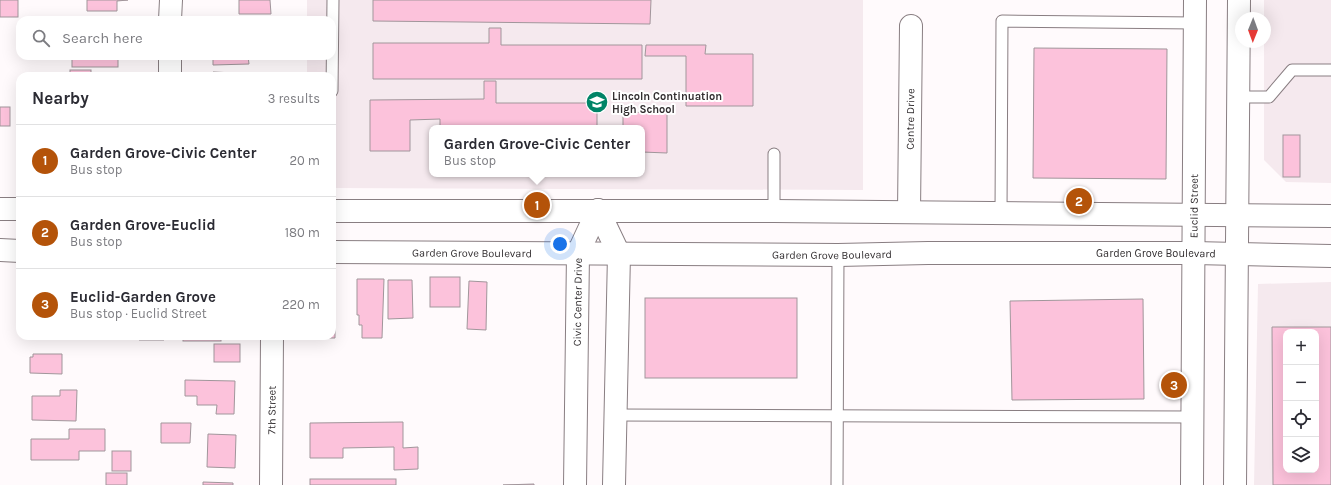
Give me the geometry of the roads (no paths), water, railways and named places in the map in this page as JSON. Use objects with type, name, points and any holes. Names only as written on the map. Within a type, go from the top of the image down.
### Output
[{"type":"main road","points":[[170,16],[171,0]]},
{"type":"main road","name":"Euclid Street","points":[[1192,485],[1194,417],[1195,0]]},
{"type":"main road","points":[[1236,485],[1239,0]]},
{"type":"main road","name":"Centre Drive","points":[[909,212],[911,26]]},
{"type":"main road","points":[[170,60],[170,72]]},
{"type":"main road","points":[[0,209],[16,209]]},
{"type":"main road","points":[[336,211],[598,210],[1331,216]]},
{"type":"main road","points":[[598,210],[619,254],[614,485]]},
{"type":"main road","name":"Civic Center Drive","points":[[575,485],[578,253],[598,210]]},
{"type":"main road","points":[[0,250],[16,251]]},
{"type":"main road","name":"Garden Grove Boulevard","points":[[336,252],[838,255],[1194,253],[1331,256]]},
{"type":"main road","name":"7th Street","points":[[271,485],[272,340]]},
{"type":"lane","points":[[333,0],[333,16]]},
{"type":"lane","points":[[1001,213],[1002,21],[1195,23]]},
{"type":"lane","points":[[332,60],[332,72]]},
{"type":"lane","points":[[1238,98],[1269,97],[1292,70],[1331,70]]},
{"type":"lane","points":[[774,154],[774,211]]},
{"type":"lane","points":[[837,485],[838,255]]},
{"type":"lane","points":[[615,415],[1194,417]]},
{"type":"place","name":"Lincoln Continuation High School","points":[[597,102]]},
{"type":"place","name":"Garden Grove-Euclid","points":[[1079,201]]},
{"type":"place","name":"Garden Grove-Civic Center","points":[[537,205]]},
{"type":"place","name":"Euclid-Garden Grove","points":[[1174,385]]}]
